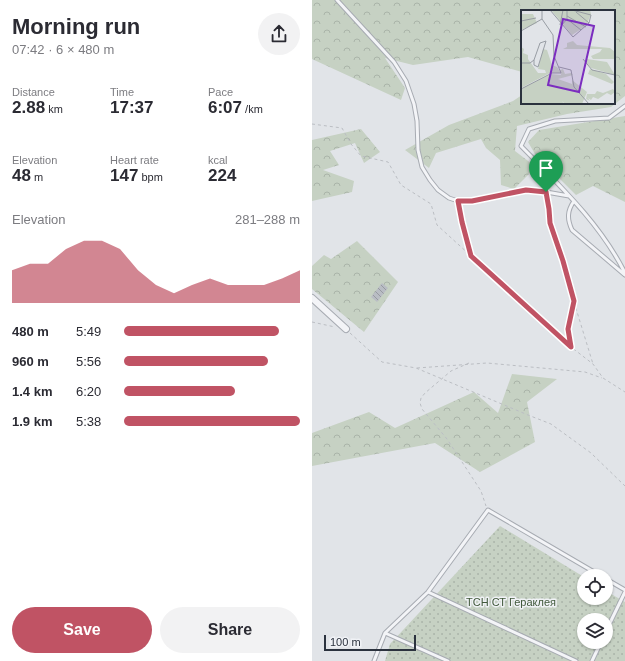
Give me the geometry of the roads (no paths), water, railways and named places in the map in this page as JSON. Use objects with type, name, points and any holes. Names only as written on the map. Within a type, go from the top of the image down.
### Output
[{"type":"street","points":[[312,298],[346,329]]},
{"type":"lane","points":[[337,0],[394,62],[406,81],[414,104],[417,121],[418,150],[422,167],[438,190],[449,198],[458,201],[472,201],[526,190],[569,196]]},
{"type":"lane","points":[[625,106],[609,118],[555,121],[529,129],[521,146],[588,216],[616,253],[625,274]]},
{"type":"lane","points":[[574,201],[568,214],[568,222],[572,230],[625,274]]},
{"type":"lane","points":[[374,661],[385,633],[428,592],[488,510],[589,569]]},
{"type":"lane","points":[[613,583],[625,591],[613,616]]},
{"type":"lane","points":[[428,592],[576,661]]},
{"type":"lane","points":[[385,633],[448,661]]},
{"type":"lane","points":[[592,661],[598,649]]},
{"type":"park label","name":"ТСН СТ Гераклея","points":[[511,602]]}]
